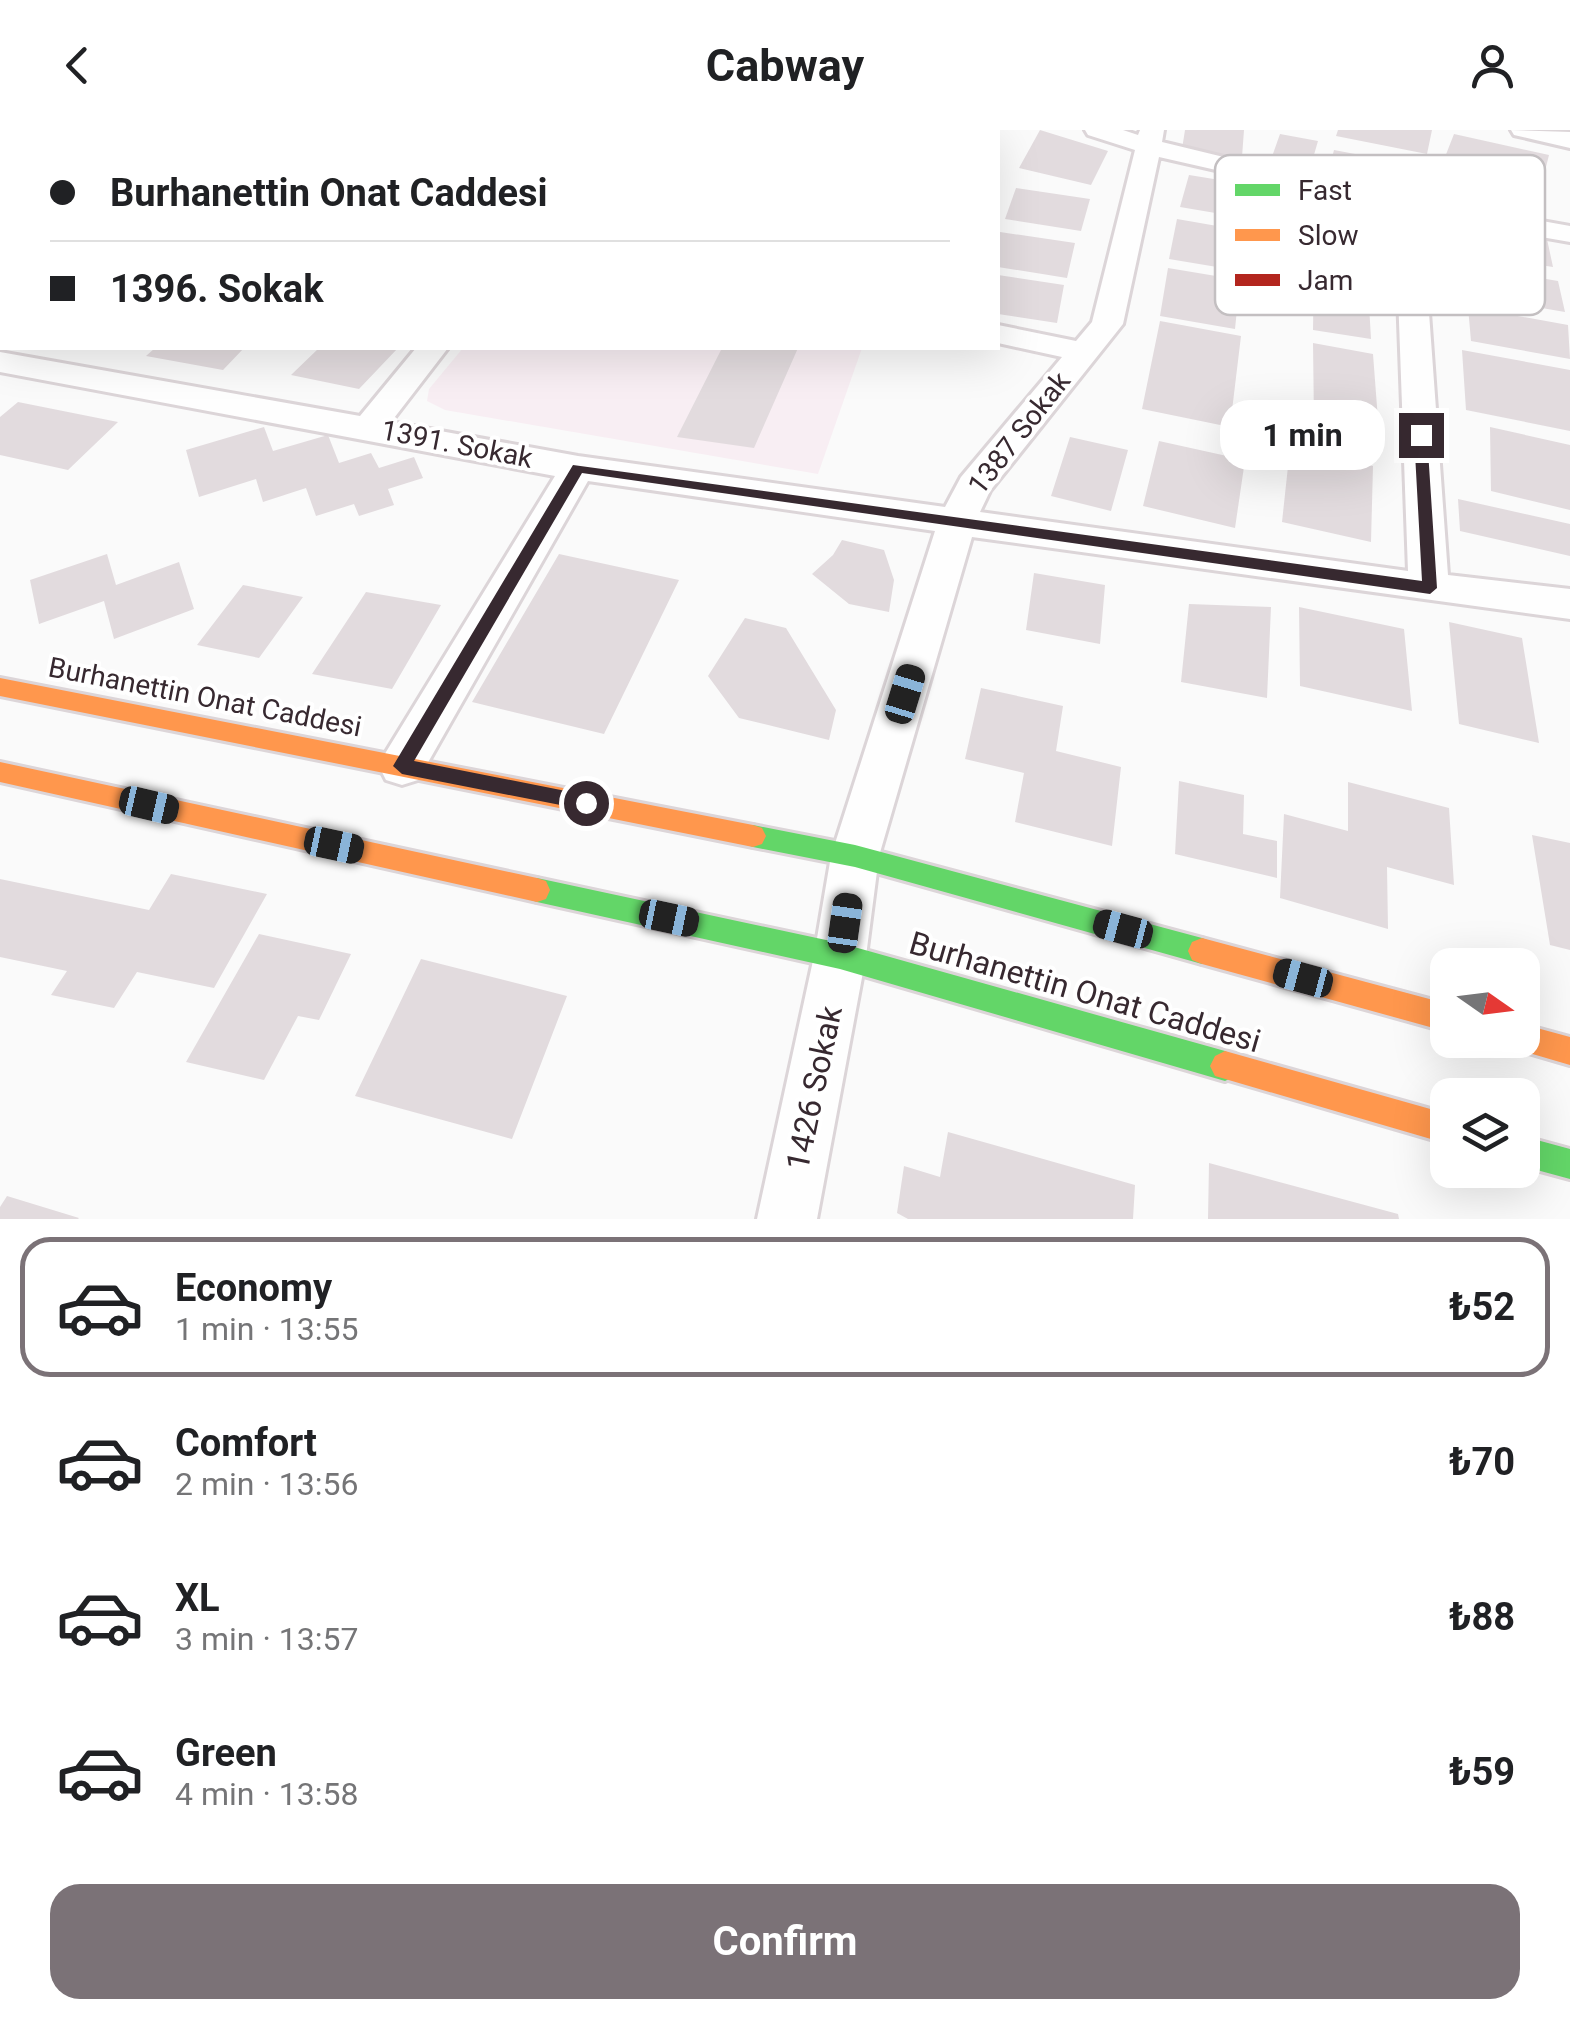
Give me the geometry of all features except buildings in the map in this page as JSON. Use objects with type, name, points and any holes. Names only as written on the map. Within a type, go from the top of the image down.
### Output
[{"type":"main road","name":"Burhanettin Onat Caddesi","points":[[0,687],[855,856],[1430,1013]]},
{"type":"main road","name":"Burhanettin Onat Caddesi","points":[[0,772],[840,956],[1430,1125]]},
{"type":"main road","points":[[1540,1043],[1570,1051]]},
{"type":"main road","points":[[1540,1156],[1570,1164]]},
{"type":"street","points":[[1097,130],[1150,138],[1215,155]]},
{"type":"street","points":[[1523,130],[1570,140]]},
{"type":"street","name":"1387 Sokak","points":[[840,956],[855,856],[958,519],[974,486],[1107,324],[1150,138]]},
{"type":"street","points":[[1545,230],[1570,234]]},
{"type":"street","points":[[1414,315],[1430,588]]},
{"type":"street","points":[[1000,334],[1082,352]]},
{"type":"street","points":[[90,376],[115,350]]},
{"type":"street","points":[[369,427],[430,350]]},
{"type":"street","name":"1391. Sokak","points":[[0,362],[578,468],[1430,588],[1570,604]]},
{"type":"street","points":[[402,766],[578,468]]},
{"type":"street","name":"1426 Sokak","points":[[787,1219],[840,956]]},
{"type":"shaded area","points":[[461,350],[861,350],[818,474],[445,410],[427,401],[429,389]]},
{"type":"traffic: fast","points":[[753,836],[855,856],[1202,951]]},
{"type":"traffic: fast","points":[[537,890],[840,956],[1225,1066]]},
{"type":"traffic: fast","points":[[1540,1156],[1570,1164]]},
{"type":"traffic: slow","points":[[0,687],[753,836]]},
{"type":"traffic: slow","points":[[0,772],[537,890]]},
{"type":"traffic: slow","points":[[1202,951],[1430,1013]]},
{"type":"traffic: slow","points":[[1540,1043],[1570,1051]]},
{"type":"traffic: slow","points":[[1225,1066],[1430,1124]]},
{"type":"route","points":[[586,803],[402,766],[578,468],[1430,588],[1421,435]]}]
